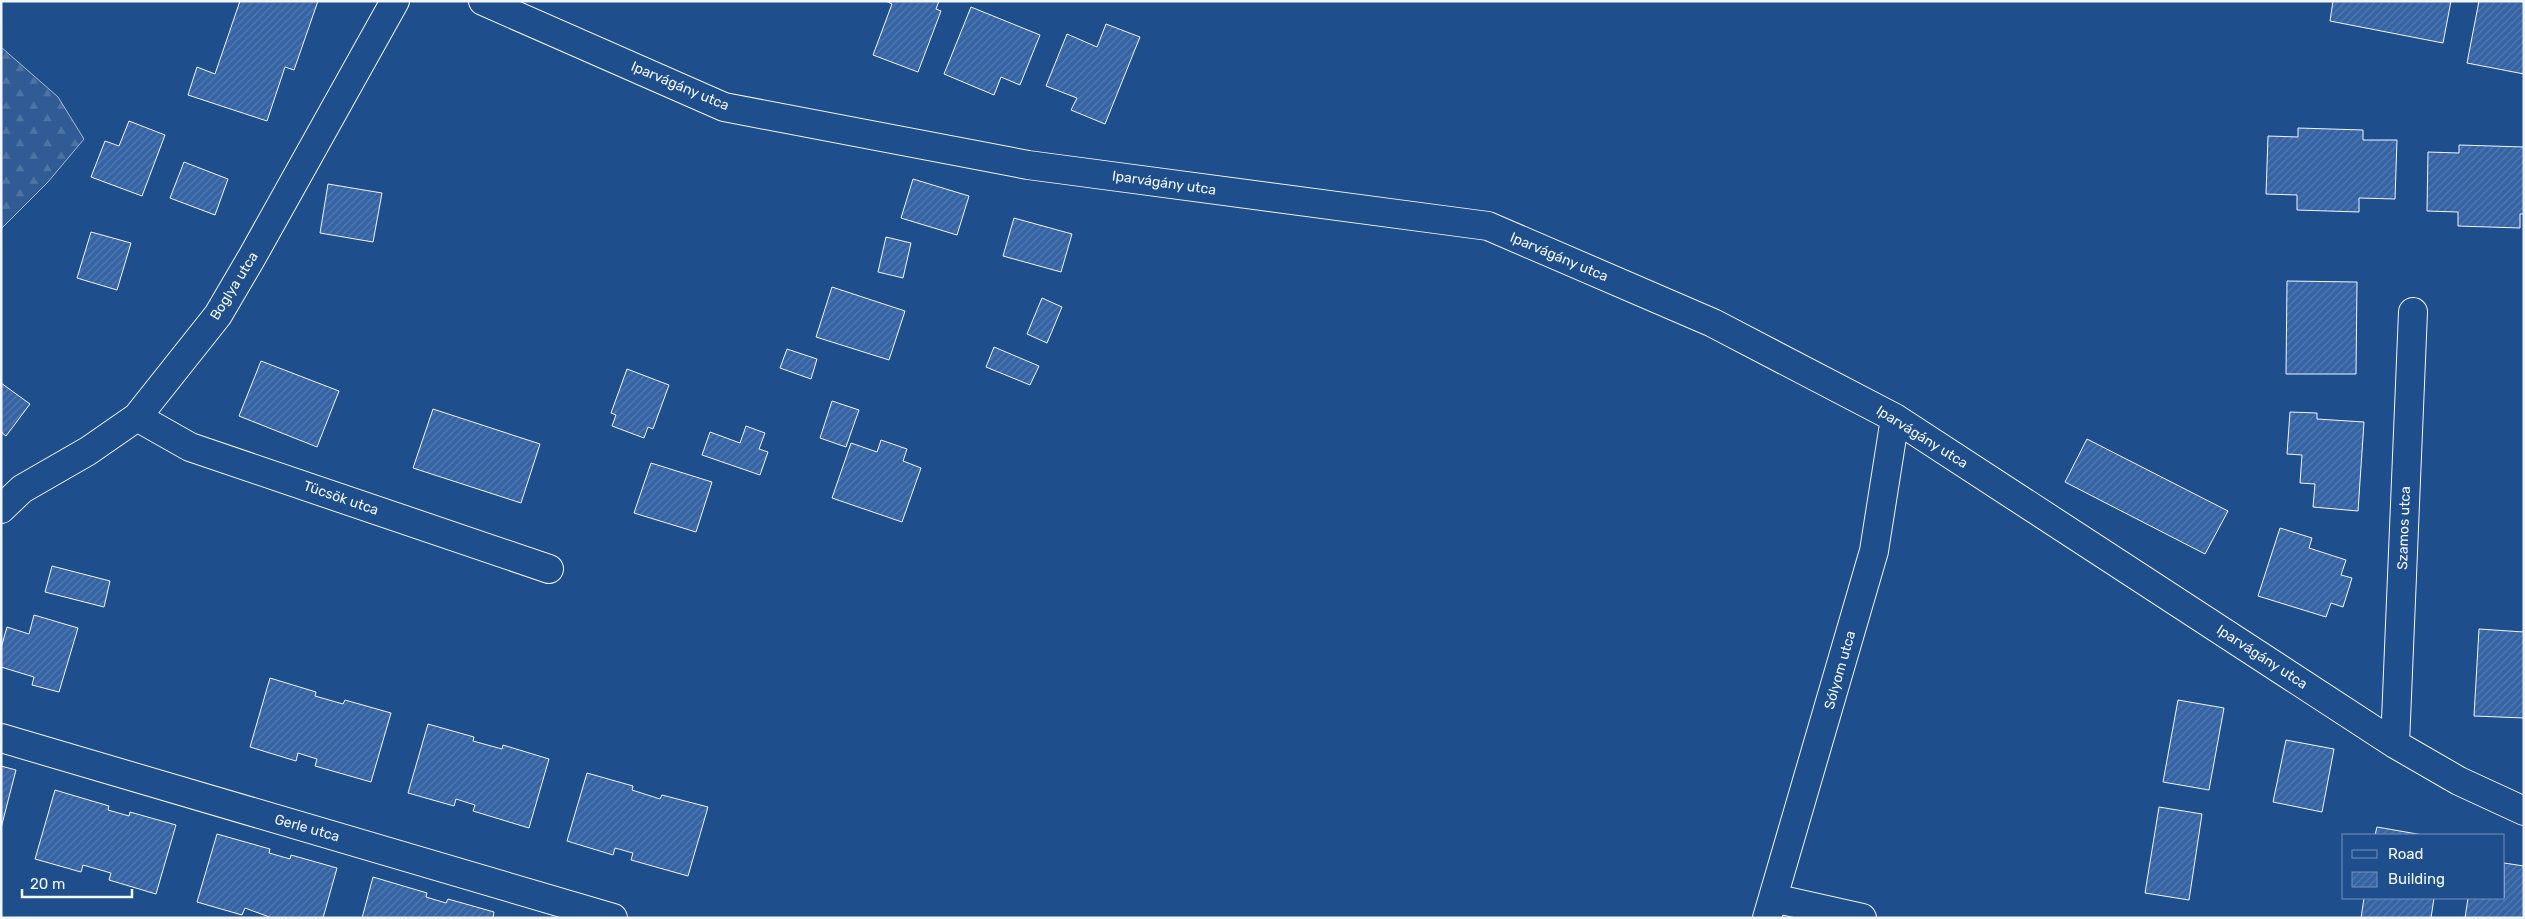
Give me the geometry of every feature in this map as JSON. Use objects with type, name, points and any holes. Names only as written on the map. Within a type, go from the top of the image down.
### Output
[{"type":"street","name":"Boglya utca","points":[[1,509],[22,489],[88,451],[137,417],[218,315],[252,258],[395,1]]},
{"type":"street","name":"Iparvágány utca","points":[[483,1],[724,107],[1028,165],[1488,226],[1713,323],[1895,418],[2395,744],[2459,781],[2524,811]]},
{"type":"street","name":"Szamos utca","points":[[2395,744],[2414,312]]},
{"type":"street","name":"Tücsök utca","points":[[137,417],[190,447],[549,569]]},
{"type":"street","name":"Sólyom utca","points":[[1770,908],[1874,551],[1895,418]]},
{"type":"street","name":"Gerle utca","points":[[1,738],[613,918]]},
{"type":"street","points":[[1770,908],[1862,918]]},
{"type":"green space","points":[[1,47],[58,97],[84,139],[48,182],[1,229]]},
{"type":"building","points":[[240,1],[318,1],[294,70],[285,67],[267,121],[188,95],[197,67],[215,74]]},
{"type":"building","points":[[886,1],[939,1],[936,9],[941,11],[918,72],[873,55],[892,4]]},
{"type":"building","points":[[2333,1],[2451,1],[2443,43],[2330,21]]},
{"type":"building","points":[[2479,1],[2524,1],[2524,74],[2467,63]]},
{"type":"building","points":[[971,7],[1040,35],[1020,85],[1001,77],[994,95],[944,74]]},
{"type":"building","points":[[1106,24],[1140,37],[1105,124],[1071,110],[1077,98],[1046,86],[1067,34],[1097,47]]},
{"type":"building","points":[[129,121],[165,135],[142,196],[91,177],[105,141],[119,146]]},
{"type":"building","points":[[2298,128],[2363,130],[2363,140],[2397,140],[2395,199],[2359,198],[2359,212],[2297,210],[2297,195],[2266,194],[2268,136],[2298,137]]},
{"type":"building","points":[[2459,145],[2524,147],[2524,214],[2520,214],[2520,228],[2458,226],[2458,212],[2427,211],[2428,152],[2459,153]]},
{"type":"building","points":[[184,162],[228,179],[215,215],[170,198]]},
{"type":"building","points":[[913,179],[969,196],[957,235],[901,218]]},
{"type":"building","points":[[328,184],[382,193],[373,242],[320,233]]},
{"type":"building","points":[[1014,218],[1072,234],[1061,272],[1003,256]]},
{"type":"building","points":[[91,232],[131,243],[117,290],[77,278]]},
{"type":"building","points":[[886,237],[911,243],[903,278],[878,272]]},
{"type":"building","points":[[2287,281],[2357,282],[2356,374],[2286,374]]},
{"type":"building","points":[[832,287],[905,311],[889,360],[816,337]]},
{"type":"building","points":[[1042,298],[1062,307],[1047,343],[1027,334]]},
{"type":"building","points":[[994,347],[1039,366],[1030,385],[986,367]]},
{"type":"building","points":[[787,349],[817,359],[811,379],[780,368]]},
{"type":"building","points":[[261,361],[339,391],[317,447],[239,416]]},
{"type":"building","points":[[627,369],[669,385],[653,429],[648,427],[644,438],[612,426],[616,415],[611,413]]},
{"type":"building","points":[[1,383],[30,404],[6,436],[1,432]]},
{"type":"building","points":[[832,401],[859,410],[846,447],[820,438]]},
{"type":"building","points":[[433,409],[540,444],[521,503],[413,468]]},
{"type":"building","points":[[2290,412],[2317,413],[2317,419],[2364,422],[2358,511],[2313,507],[2315,484],[2300,483],[2302,455],[2287,454]]},
{"type":"building","points":[[746,426],[765,433],[759,449],[768,452],[760,475],[702,455],[710,432],[740,443]]},
{"type":"building","points":[[2087,439],[2228,511],[2205,554],[2065,482]]},
{"type":"building","points":[[881,440],[907,449],[903,461],[921,468],[902,522],[832,498],[851,443],[877,452]]},
{"type":"building","points":[[651,463],[712,482],[696,532],[634,513]]},
{"type":"building","points":[[2280,528],[2312,538],[2309,548],[2346,560],[2341,575],[2352,578],[2343,607],[2331,603],[2326,617],[2258,596]]},
{"type":"building","points":[[52,566],[110,581],[104,607],[45,592]]},
{"type":"building","points":[[34,615],[78,628],[59,692],[32,685],[34,677],[1,667],[1,648],[7,627],[29,634]]},
{"type":"building","points":[[2479,629],[2524,632],[2524,718],[2474,716]]},
{"type":"building","points":[[270,678],[316,692],[315,696],[343,704],[345,700],[391,713],[371,782],[315,766],[317,759],[298,753],[296,761],[250,747]]},
{"type":"building","points":[[2178,700],[2224,708],[2209,790],[2163,782]]},
{"type":"building","points":[[428,724],[474,737],[473,741],[502,749],[503,745],[549,759],[529,828],[473,811],[475,805],[456,799],[454,806],[408,793]]},
{"type":"building","points":[[2286,740],[2334,749],[2322,812],[2273,802]]},
{"type":"building","points":[[1,766],[16,770],[1,828]]},
{"type":"building","points":[[587,773],[633,786],[632,790],[660,799],[662,795],[708,807],[688,876],[631,860],[633,853],[615,848],[613,855],[567,841]]},
{"type":"building","points":[[55,790],[109,806],[108,810],[129,816],[130,812],[176,825],[156,894],[109,880],[111,873],[83,865],[81,872],[35,859]]},
{"type":"building","points":[[2159,807],[2202,814],[2189,900],[2145,893]]},
{"type":"building","points":[[2377,827],[2417,834],[2375,834]]},
{"type":"building","points":[[217,834],[270,849],[269,853],[290,859],[291,855],[337,868],[323,918],[272,918],[245,908],[242,915],[197,902]]},
{"type":"building","points":[[2505,863],[2524,866],[2524,918],[2465,918],[2468,899],[2505,899]]},
{"type":"building","points":[[373,877],[427,893],[426,897],[446,903],[448,899],[494,912],[493,918],[362,918]]},
{"type":"building","points":[[2364,899],[2434,899],[2431,918],[2361,918]]}]
